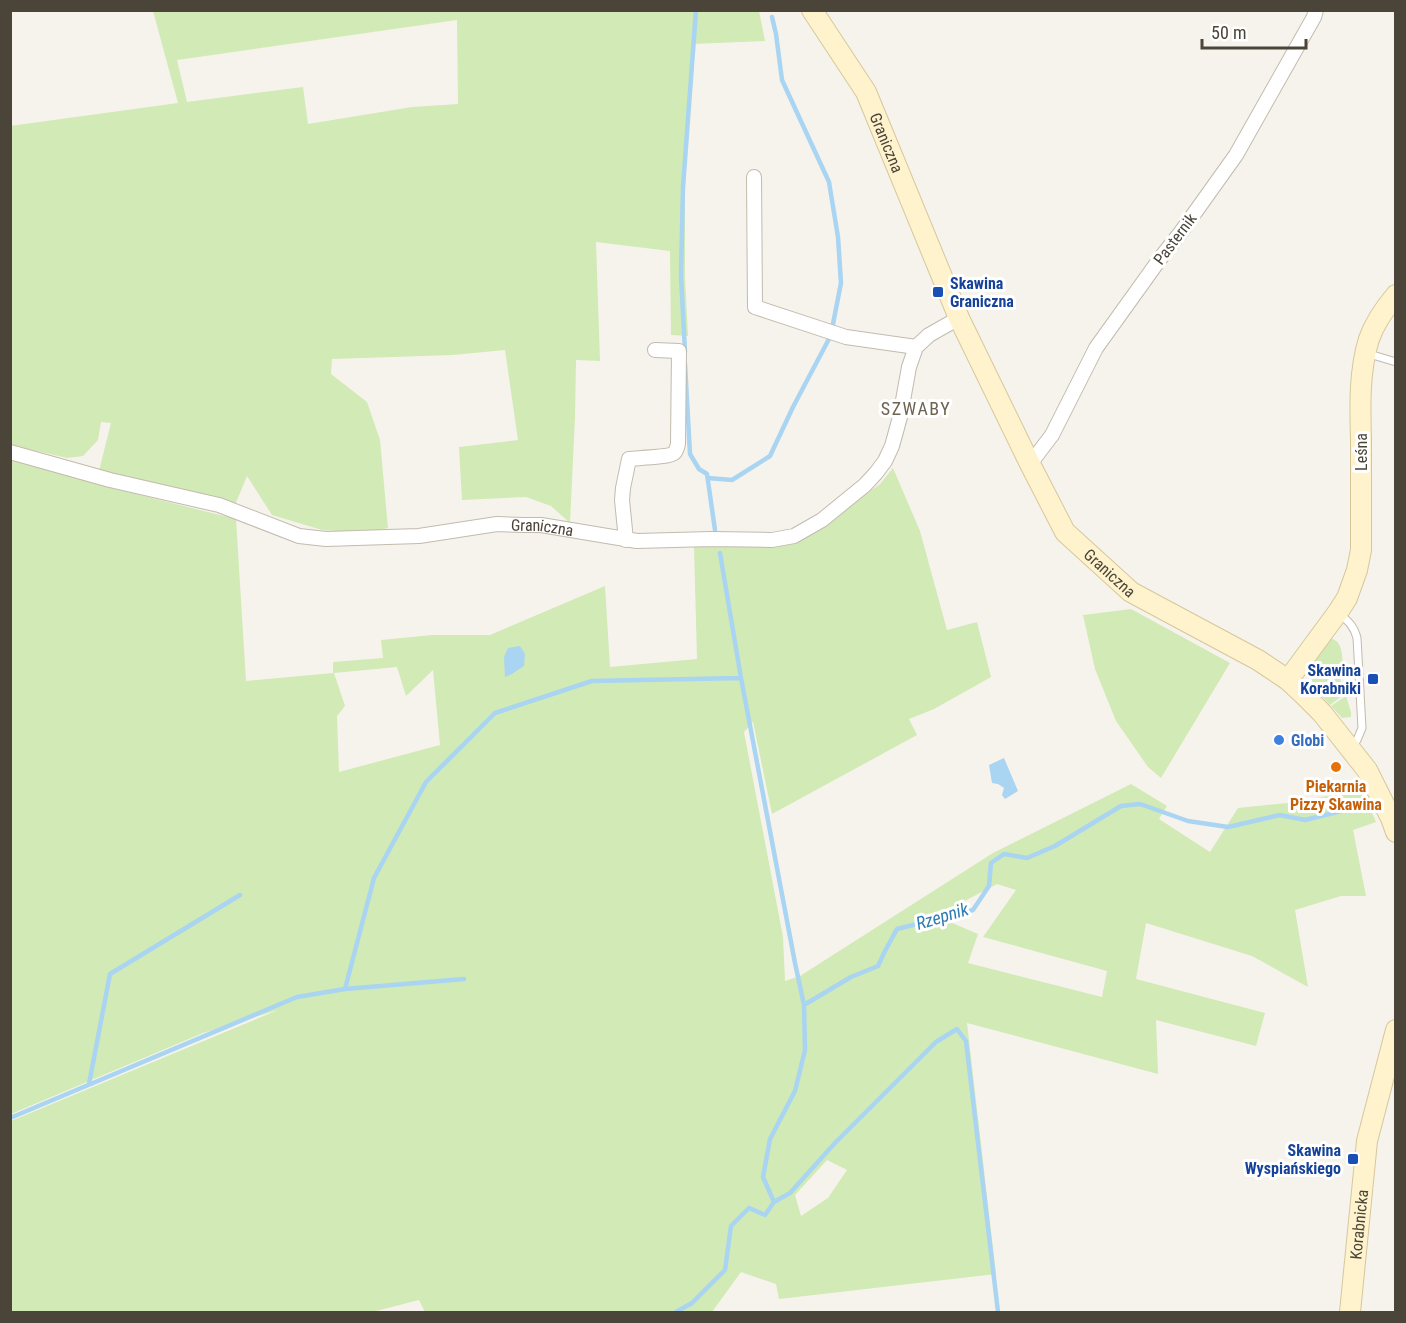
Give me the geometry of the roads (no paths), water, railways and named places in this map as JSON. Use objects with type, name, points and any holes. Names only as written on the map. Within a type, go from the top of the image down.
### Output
[{"type":"street","name":"Graniczna","points":[[812,10],[866,92],[959,318],[1029,464],[1065,532],[1131,592],[1258,660],[1288,680],[1322,713],[1349,747]]},
{"type":"street","name":"Pasternik","points":[[1029,464],[1052,435],[1096,348],[1236,155],[1316,10]]},
{"type":"street","points":[[754,177],[755,307],[846,338],[916,346],[928,335],[959,318]]},
{"type":"street","name":"Leśna","points":[[1288,680],[1338,612],[1357,570],[1361,550],[1363,367],[1369,338],[1385,308],[1395,296]]},
{"type":"street","name":"Graniczna","points":[[10,452],[110,480],[219,505],[299,536],[326,539],[419,536],[497,524],[515,524],[541,525],[637,541],[772,540],[794,536],[822,520],[865,485],[885,461],[900,417],[909,367],[916,346]]},
{"type":"street","points":[[626,540],[622,500],[629,459],[669,456],[676,451],[678,444],[679,351],[655,350]]},
{"type":"street","points":[[1349,747],[1373,781],[1393,825]]},
{"type":"street","name":"Korabnicka","points":[[1350,1312],[1367,1141],[1395,1030]]},
{"type":"lane","points":[[1366,353],[1395,362]]},
{"type":"lane","points":[[1338,612],[1350,622],[1357,638],[1362,728],[1357,740],[1349,747]]},
{"type":"water","points":[[520,646],[525,654],[524,666],[505,677],[504,657],[508,648]]},
{"type":"water","points":[[1004,758],[1018,791],[1005,799],[1002,795],[1004,788],[992,783],[989,765]]},
{"type":"waterway","points":[[685,352],[681,276],[683,187],[696,10]]},
{"type":"waterway","points":[[772,17],[782,80],[829,182],[838,237],[841,283],[832,329]]},
{"type":"waterway","points":[[708,478],[732,480],[770,456],[830,337]]},
{"type":"waterway","points":[[685,364],[690,454],[699,469],[707,474],[715,530]]},
{"type":"waterway","points":[[720,553],[741,678],[804,1005]]},
{"type":"waterway","points":[[345,989],[374,878],[426,782],[495,713],[592,681],[741,678]]},
{"type":"waterway","name":"Rzepnik","points":[[676,1312],[692,1303],[725,1270],[731,1226],[749,1208],[765,1215],[774,1202],[763,1177],[770,1139],[795,1091],[805,1050],[804,1005],[851,977],[878,966],[897,929],[973,910],[989,886],[991,863],[1004,854],[1027,858],[1055,846],[1121,806],[1140,804],[1188,821],[1228,827],[1280,815],[1305,820],[1378,802]]},
{"type":"waterway","points":[[89,1084],[110,974],[240,895]]},
{"type":"waterway","points":[[10,1118],[297,997],[345,989],[464,979]]},
{"type":"waterway","points":[[774,1202],[790,1193],[835,1143],[936,1042],[957,1029],[966,1041],[998,1312]]},
{"type":"place","name":"Skawina Graniczna","points":[[938,292]]},
{"type":"place","name":"Skawina Korabniki","points":[[1373,679]]},
{"type":"place","name":"Globi","points":[[1279,740]]},
{"type":"place","name":"Piekarnia Pizzy Skawina","points":[[1336,767]]},
{"type":"place","name":"Skawina Wyspiańskiego","points":[[1353,1159]]},
{"type":"district","name":"SZWABY","points":[[916,408]]}]
